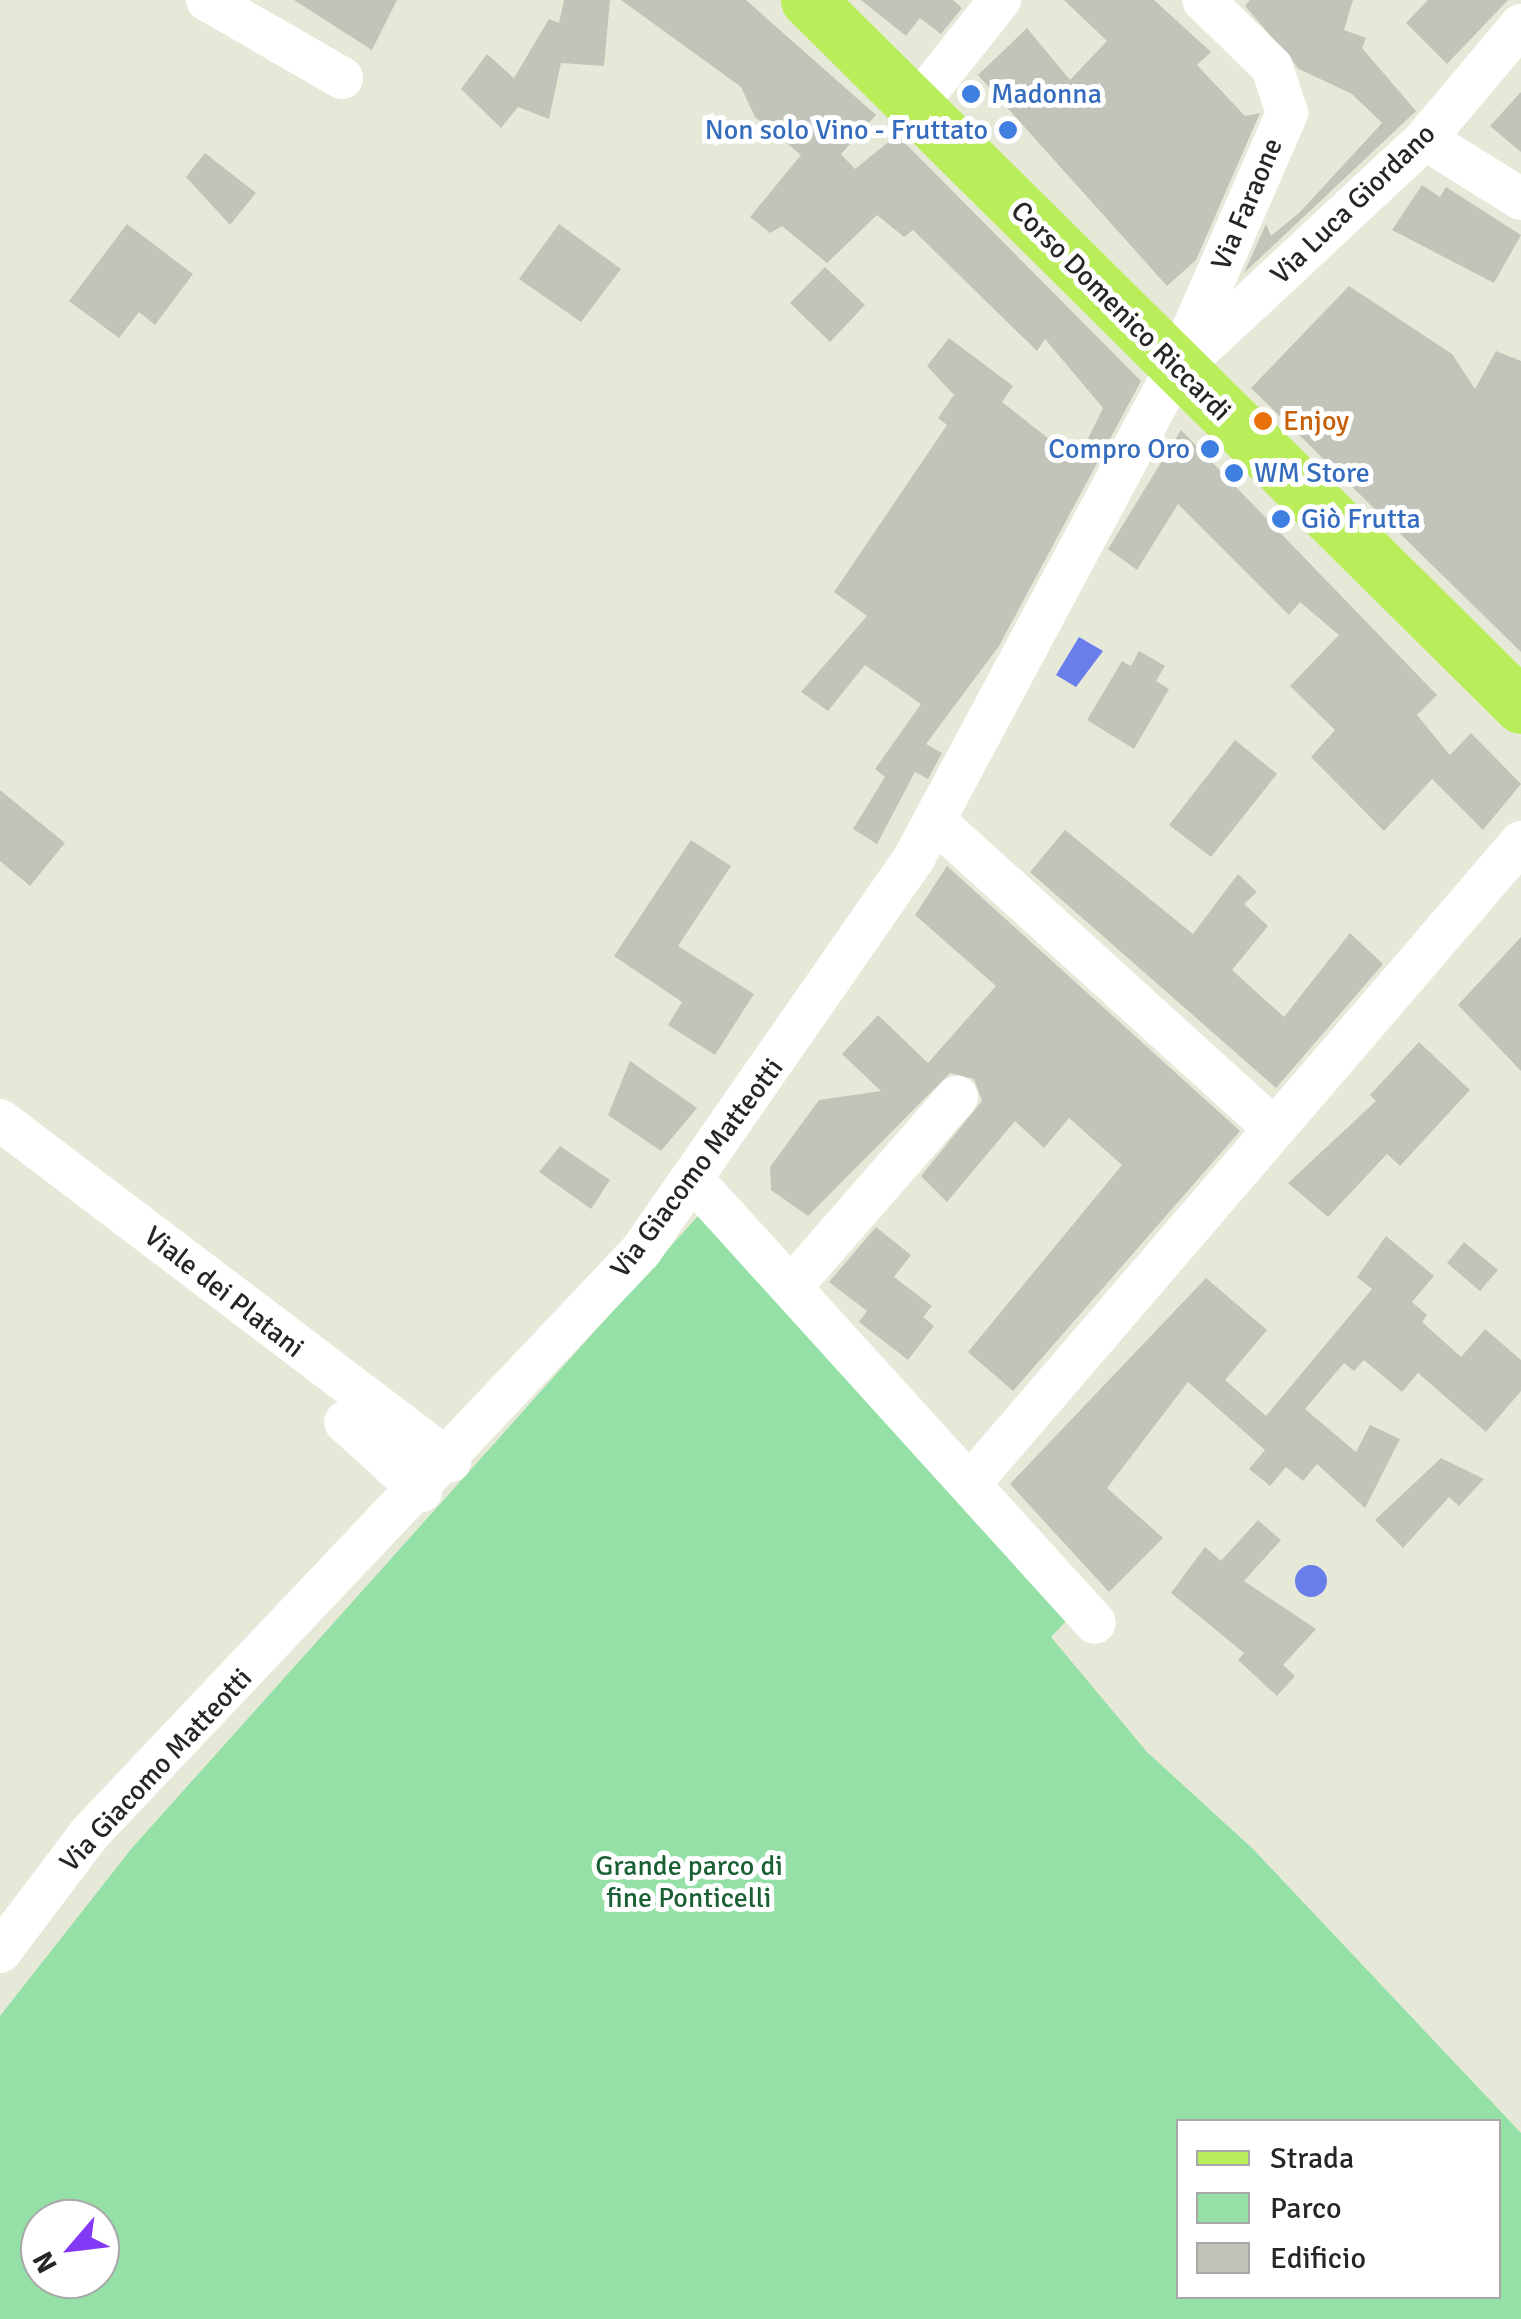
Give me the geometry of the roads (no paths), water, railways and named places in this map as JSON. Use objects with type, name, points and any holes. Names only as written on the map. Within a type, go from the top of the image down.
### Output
[{"type":"main road","name":"Corso Domenico Riccardi","points":[[808,0],[918,103],[1174,372],[1521,706]]},
{"type":"street","points":[[207,0],[342,78]]},
{"type":"street","points":[[918,103],[1000,0]]},
{"type":"street","name":"Via Faraone","points":[[1174,372],[1286,114],[1272,68],[1203,0]]},
{"type":"street","name":"Via Luca Giordano","points":[[1174,372],[1425,139],[1521,25]]},
{"type":"street","points":[[1425,139],[1521,199]]},
{"type":"street","name":"Via Giacomo Matteotti","points":[[0,1952],[90,1833],[436,1476],[694,1182],[935,821],[1174,372]]},
{"type":"street","points":[[935,821],[1273,1127]]},
{"type":"street","points":[[973,1480],[1521,842]]},
{"type":"street","points":[[792,1286],[957,1097]]},
{"type":"street","name":"Viale dei Platani","points":[[0,1120],[436,1476]]},
{"type":"street","name":"Viale dei Platani","points":[[0,1156],[381,1449],[436,1476]]},
{"type":"street","points":[[694,1182],[973,1480],[1094,1623]]},
{"type":"water","points":[[1079,637],[1103,651],[1076,687],[1056,675]]},
{"type":"water","points":[[1311,1565],[1323,1569],[1327,1581],[1323,1593],[1311,1597],[1299,1593],[1295,1581],[1299,1569]]},
{"type":"place","name":"Madonna","points":[[971,94]]},
{"type":"place","name":"Non solo Vino - Fruttato","points":[[1008,130]]},
{"type":"place","name":"Enjoy","points":[[1263,421]]},
{"type":"place","name":"Compro Oro","points":[[1210,449]]},
{"type":"place","name":"WM Store","points":[[1234,473]]},
{"type":"place","name":"Giò Frutta","points":[[1281,519]]},
{"type":"park label","name":"Grande parco di fine Ponticelli","points":[[689,1882]]}]
